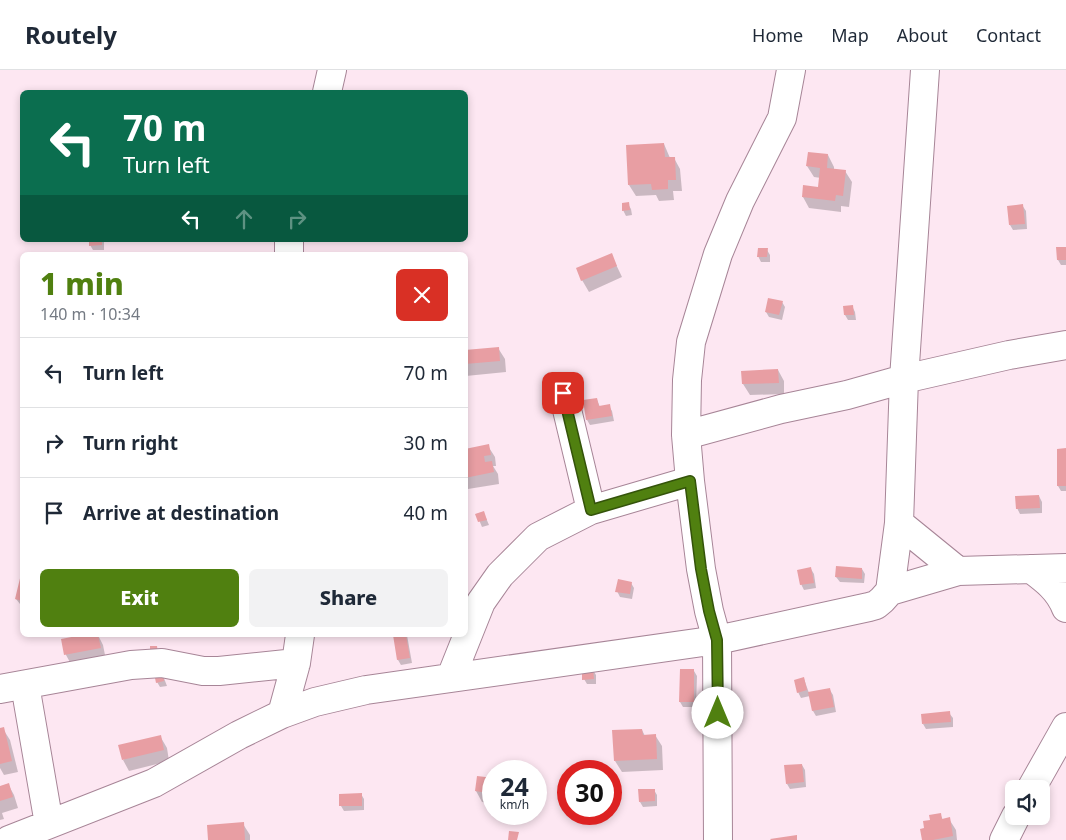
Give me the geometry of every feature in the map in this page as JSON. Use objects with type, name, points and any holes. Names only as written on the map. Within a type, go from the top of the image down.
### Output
[{"type":"street","points":[[327,90],[332,70]]},
{"type":"street","points":[[718,840],[717,640],[701,569],[690,481],[686,435],[687,380],[691,342],[703,298],[718,254],[740,201],[782,118],[791,70]]},
{"type":"street","points":[[890,591],[899,523],[904,379],[925,70]]},
{"type":"street","points":[[686,435],[781,409],[847,395],[904,379],[1009,355],[1066,345]]},
{"type":"street","points":[[563,393],[591,510]]},
{"type":"street","points":[[468,635],[481,602],[500,574],[538,537],[591,510],[690,481]]},
{"type":"street","points":[[899,523],[958,571]]},
{"type":"street","points":[[10,840],[154,783],[239,735],[282,714],[315,702],[366,690],[717,640],[876,605],[890,591],[958,571],[1066,568]]},
{"type":"street","points":[[1031,569],[1050,583],[1061,596],[1066,608]]},
{"type":"street","points":[[282,714],[296,663],[300,637]]},
{"type":"street","points":[[451,678],[467,637]]},
{"type":"street","points":[[50,824],[13,687],[131,665],[162,663],[211,671],[296,663]]},
{"type":"street","points":[[1036,780],[1066,727]]},
{"type":"street","points":[[1004,840],[1012,825]]},
{"type":"building","points":[[664,143],[665,157],[675,157],[676,180],[668,180],[668,189],[652,190],[651,184],[628,185],[626,145]]},
{"type":"building","points":[[808,152],[828,154],[827,168],[846,170],[843,196],[836,195],[835,201],[802,197],[803,185],[818,187],[820,168],[806,166]]},
{"type":"building","points":[[629,202],[630,210],[622,211],[622,203]]},
{"type":"building","points":[[1023,204],[1025,224],[1009,225],[1007,206]]},
{"type":"building","points":[[89,242],[102,242],[102,245],[89,246]]},
{"type":"building","points":[[1056,247],[1066,247],[1066,260],[1057,260]]},
{"type":"building","points":[[758,248],[768,248],[767,257],[757,257]]},
{"type":"building","points":[[612,253],[617,266],[581,281],[576,268]]},
{"type":"building","points":[[768,298],[783,301],[779,315],[765,312]]},
{"type":"building","points":[[853,305],[854,315],[844,315],[843,306]]},
{"type":"building","points":[[499,347],[500,361],[468,364],[468,350]]},
{"type":"building","points":[[778,369],[779,383],[742,384],[741,371]]},
{"type":"building","points":[[597,398],[599,406],[610,404],[612,416],[586,420],[583,400]]},
{"type":"building","points":[[489,444],[491,455],[484,456],[485,462],[492,461],[494,472],[468,477],[468,448]]},
{"type":"building","points":[[1066,448],[1066,486],[1057,486],[1057,449]]},
{"type":"building","points":[[1039,495],[1040,508],[1016,509],[1015,496]]},
{"type":"building","points":[[484,511],[487,520],[478,522],[475,514]]},
{"type":"building","points":[[836,566],[862,568],[862,579],[835,577]]},
{"type":"building","points":[[811,567],[814,583],[800,585],[797,570]]},
{"type":"building","points":[[20,578],[20,600],[15,599]]},
{"type":"building","points":[[618,579],[632,582],[630,594],[615,592]]},
{"type":"building","points":[[98,637],[101,648],[64,655],[61,639]]},
{"type":"building","points":[[393,637],[406,637],[410,658],[397,660]]},
{"type":"building","points":[[150,646],[157,646],[158,653],[150,654]]},
{"type":"building","points":[[582,669],[593,669],[594,679],[582,680]]},
{"type":"building","points":[[680,669],[694,669],[694,702],[679,702]]},
{"type":"building","points":[[163,672],[164,681],[156,683],[154,673]]},
{"type":"building","points":[[804,677],[807,690],[797,693],[794,680]]},
{"type":"building","points":[[830,688],[834,707],[812,711],[808,692]]},
{"type":"building","points":[[950,711],[951,722],[922,724],[921,714]]},
{"type":"building","points":[[4,727],[12,761],[0,764],[0,728]]},
{"type":"building","points":[[642,729],[643,735],[656,734],[657,759],[614,760],[612,730]]},
{"type":"building","points":[[161,735],[164,750],[122,760],[118,745]]},
{"type":"building","points":[[802,764],[804,782],[786,784],[784,765]]},
{"type":"building","points":[[477,776],[482,777],[482,792],[475,791]]},
{"type":"building","points":[[9,783],[13,797],[0,801],[0,786]]},
{"type":"building","points":[[638,789],[655,789],[655,801],[639,802]]},
{"type":"building","points":[[362,793],[362,806],[339,806],[339,794]]},
{"type":"building","points":[[941,813],[942,819],[950,817],[953,836],[922,840],[920,829],[924,828],[923,821],[930,820],[929,815]]},
{"type":"building","points":[[244,822],[245,840],[208,840],[207,825]]},
{"type":"building","points":[[509,831],[519,832],[517,840],[508,840]]},
{"type":"building","points":[[797,835],[797,840],[770,839]]},
{"type":"route","points":[[563,393],[591,510],[690,481],[701,569],[717,640],[718,713]]}]
